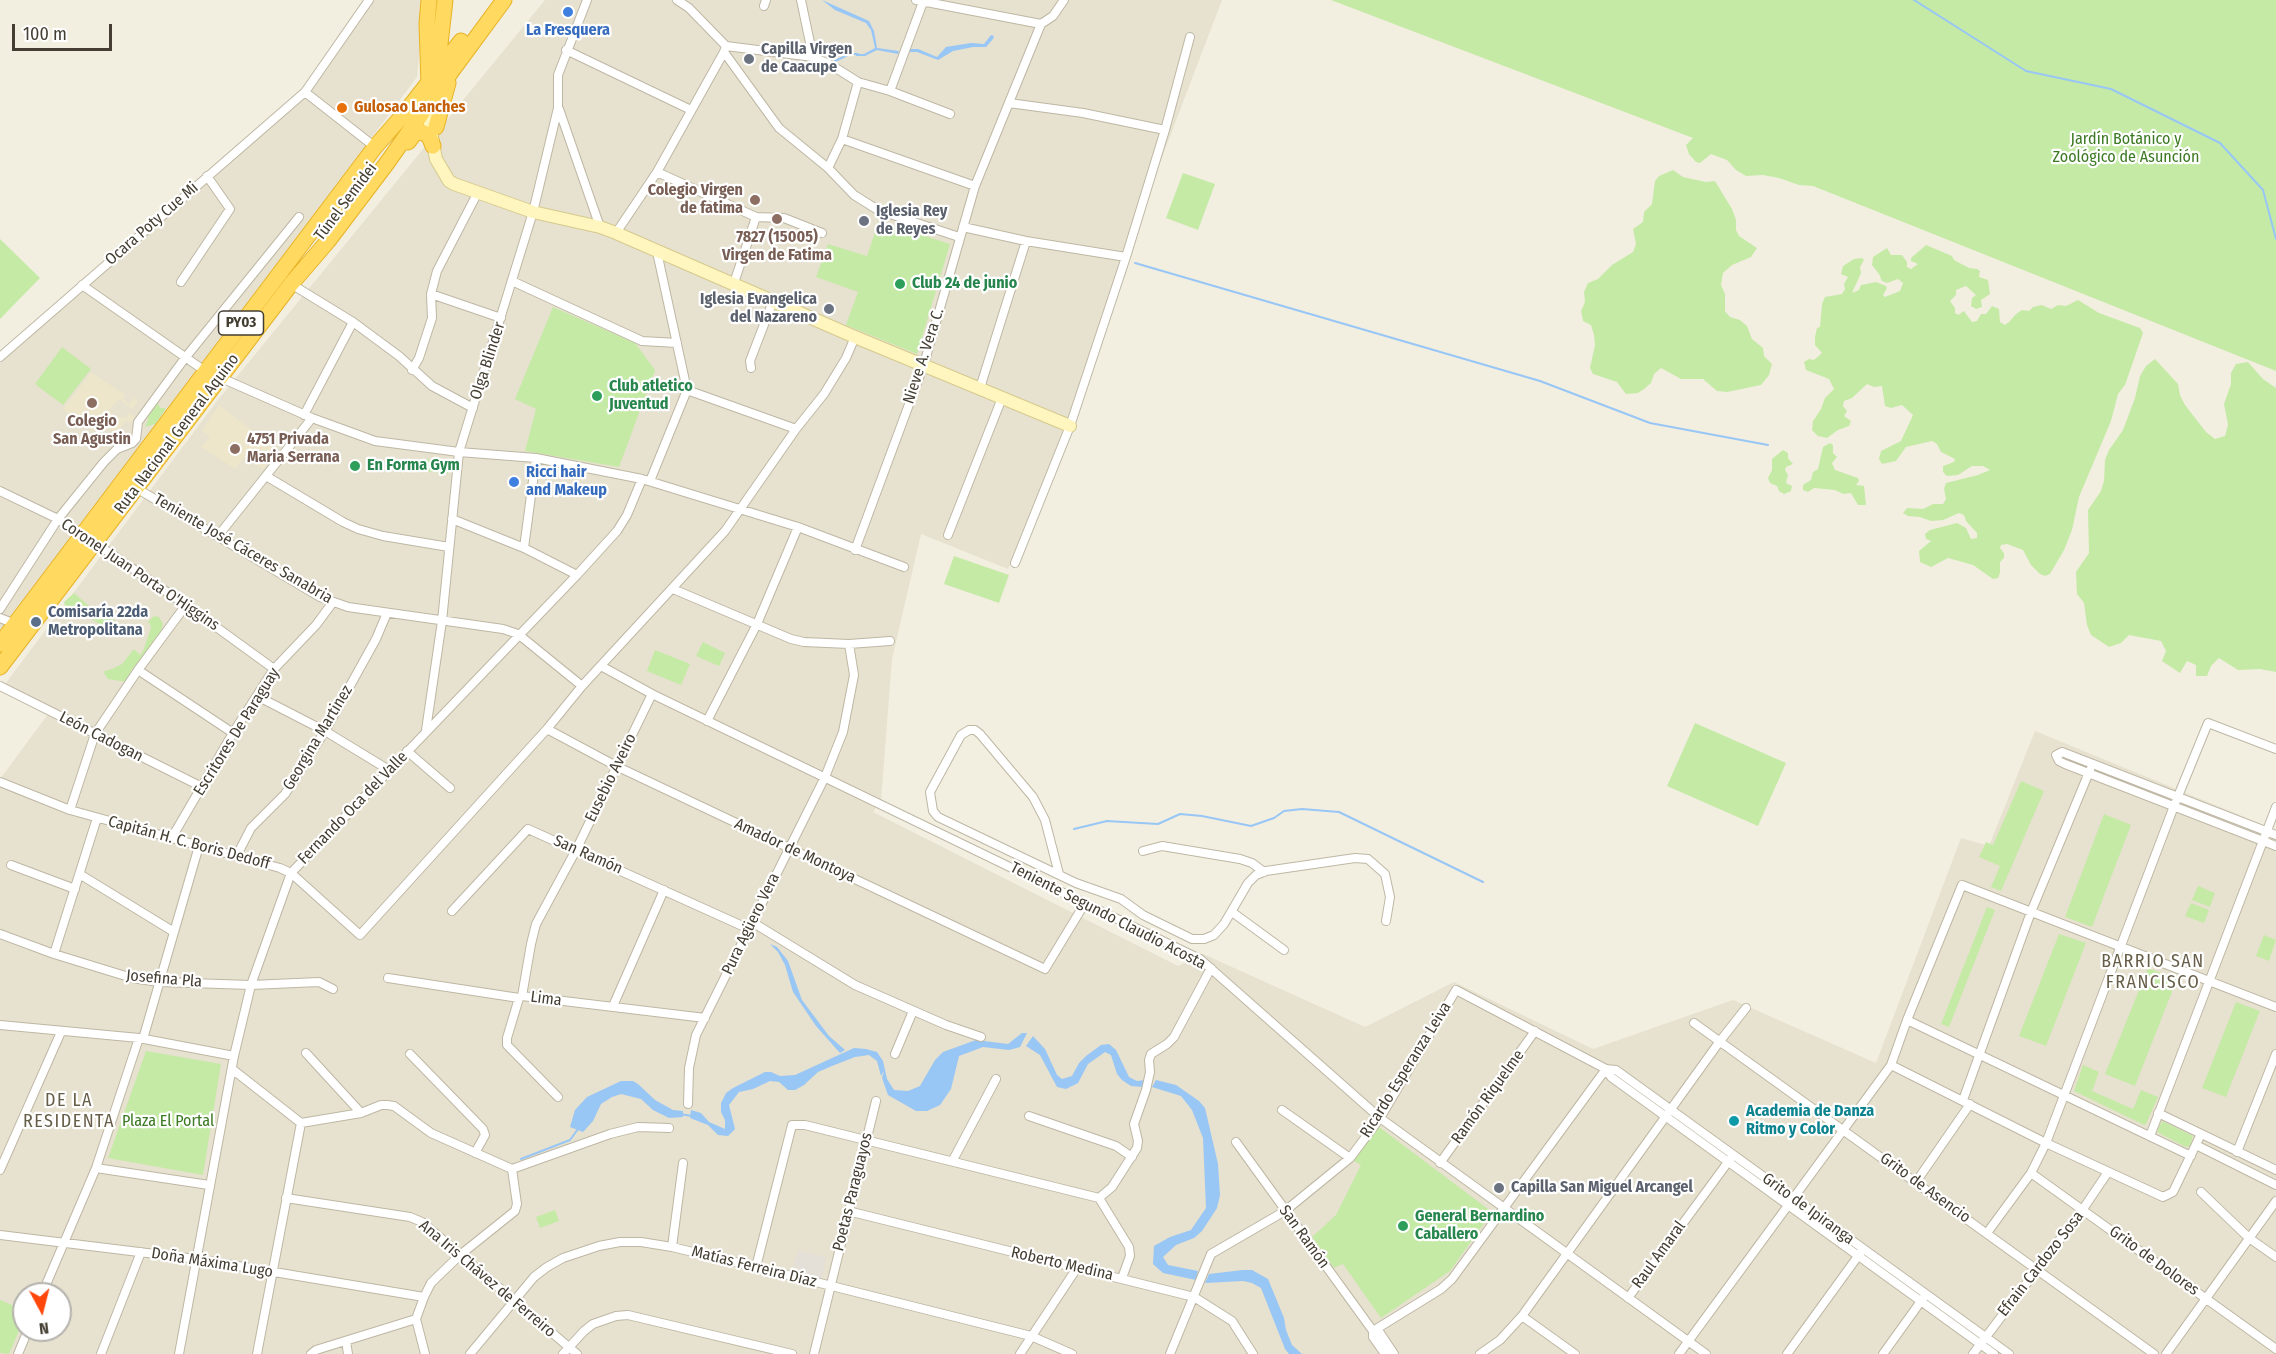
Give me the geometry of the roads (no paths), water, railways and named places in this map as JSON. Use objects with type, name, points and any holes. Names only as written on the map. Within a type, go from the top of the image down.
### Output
[{"type":"highway","points":[[429,0],[435,30],[436,127]]},
{"type":"highway","points":[[440,0],[435,30],[446,43],[451,45],[464,36]]},
{"type":"highway","points":[[404,114],[422,72],[445,0]]},
{"type":"highway","name":"Ruta Nacional General Aquino","points":[[0,644],[88,539],[136,488],[212,374],[328,241],[387,163],[464,36],[492,0]]},
{"type":"highway","name":"Ruta Nacional General Aquino","points":[[0,667],[88,539],[212,374],[375,147],[404,114],[436,85],[504,0]]},
{"type":"highway","name":"Túnel Semidei","points":[[294,280],[307,255],[400,131]]},
{"type":"highway","points":[[387,163],[397,156],[418,132],[427,134],[433,146]]},
{"type":"street","name":"Ocara Poty Cue Mi","points":[[0,357],[305,92],[369,0]]},
{"type":"street","name":"Olga Blinder","points":[[426,730],[442,621],[459,452],[533,212],[558,108],[558,75],[587,0]]},
{"type":"street","points":[[677,0],[689,8],[725,49],[779,128],[828,168],[866,204],[959,237]]},
{"type":"street","points":[[689,8],[695,0]]},
{"type":"street","points":[[801,0],[813,57]]},
{"type":"street","name":"Nieve A. Vera C.","points":[[855,550],[924,364],[975,186],[1041,24],[1053,16],[1064,0]]},
{"type":"street","points":[[890,91],[908,43],[919,1],[1041,24]]},
{"type":"street","points":[[1015,563],[1070,426],[1126,257],[1165,130],[1190,37]]},
{"type":"street","points":[[725,49],[813,57],[858,82],[890,91],[950,114]]},
{"type":"street","points":[[616,233],[657,172],[725,49]]},
{"type":"street","points":[[566,50],[691,110]]},
{"type":"street","points":[[828,168],[842,139],[858,82]]},
{"type":"street","points":[[433,146],[436,127],[436,85]]},
{"type":"street","points":[[436,85],[433,146],[436,159],[450,181],[477,194],[533,212],[600,227],[616,233],[855,337],[1070,426]]},
{"type":"street","points":[[305,92],[375,147]]},
{"type":"street","points":[[1009,103],[1083,113],[1165,130]]},
{"type":"street","points":[[558,108],[600,227]]},
{"type":"street","points":[[842,139],[975,186]]},
{"type":"street","points":[[657,172],[756,218],[784,218],[822,233]]},
{"type":"street","points":[[181,282],[230,209],[207,176]]},
{"type":"street","points":[[412,370],[419,358],[432,318],[431,294],[437,271],[477,194]]},
{"type":"street","points":[[0,609],[58,519],[104,462],[117,449],[136,439],[138,422],[184,358],[299,217]]},
{"type":"street","points":[[734,283],[756,218]]},
{"type":"street","points":[[963,226],[1026,241],[1126,257]]},
{"type":"street","points":[[980,388],[1026,241]]},
{"type":"street","points":[[657,252],[687,390],[796,429]]},
{"type":"street","points":[[294,280],[399,356],[412,370],[442,393],[472,408]]},
{"type":"street","points":[[512,281],[642,341],[677,343]]},
{"type":"street","points":[[82,285],[184,358],[212,374],[308,417],[375,441],[459,452],[536,458],[646,480],[798,526],[855,550],[904,567]]},
{"type":"street","points":[[431,294],[501,318]]},
{"type":"street","points":[[751,368],[750,362],[772,301]]},
{"type":"street","points":[[218,536],[266,476],[308,417],[353,322]]},
{"type":"street","points":[[547,729],[582,686],[725,531],[796,429],[824,394],[837,374],[855,337]]},
{"type":"street","name":"Fernando Oca del Valle","points":[[179,1354],[234,1056],[251,985],[291,873],[617,531],[646,480],[687,390]]},
{"type":"street","points":[[948,535],[1002,398]]},
{"type":"street","points":[[524,548],[536,458]]},
{"type":"street","points":[[266,476],[357,529],[383,536],[449,547]]},
{"type":"street","name":"Teniente José Cáceres Sanabria","points":[[136,488],[320,597],[333,602],[387,613],[503,629],[518,634],[582,686]]},
{"type":"street","name":"Coronel Juan Porta O'Higgins","points":[[0,491],[58,519],[186,605],[274,669]]},
{"type":"street","points":[[452,519],[524,548],[577,575]]},
{"type":"street","points":[[707,721],[757,624],[798,526]]},
{"type":"street","points":[[673,589],[804,642],[849,644],[890,641]]},
{"type":"street","name":"Escritores De Paraguay","points":[[171,839],[233,733],[274,669],[316,625],[333,602]]},
{"type":"street","points":[[70,810],[96,734],[138,670],[186,605]]},
{"type":"street","name":"Georgina Martinez","points":[[237,855],[251,828],[285,794],[376,639],[387,613]]},
{"type":"street","points":[[0,618],[15,624]]},
{"type":"street","name":"Pura Agüero Vera","points":[[688,1104],[689,1068],[696,1035],[825,777],[843,732],[854,675],[849,644]]},
{"type":"street","name":"Teniente Segundo Claudio Acosta","points":[[601,666],[707,721],[1193,956],[1211,968],[1380,1118],[1706,1354]]},
{"type":"street","points":[[138,670],[233,733]]},
{"type":"street","name":"León Cadogan","points":[[0,686],[202,787]]},
{"type":"street","name":"Eusebio Aveiro","points":[[558,1097],[507,1045],[507,1038],[520,997],[536,924],[576,850],[652,694]]},
{"type":"street","points":[[257,696],[324,731],[389,770]]},
{"type":"street","points":[[1988,1233],[2031,1173],[2046,1143],[2174,806],[2208,723],[2276,749]]},
{"type":"street","name":"Amador de Montoya","points":[[547,729],[616,766],[1046,969],[1085,903]]},
{"type":"street","name":"Capitán H. C. Boris Dedoff","points":[[0,782],[70,810],[237,855],[291,873],[360,935],[547,729]]},
{"type":"street","points":[[1059,874],[1045,820],[1033,797],[980,734],[975,730],[969,730],[961,735],[930,792],[933,811],[938,816],[1076,883],[1121,899],[1143,915],[1192,939],[1204,939],[1214,935],[1224,924],[1256,875],[1355,858],[1368,859],[1385,874],[1390,897],[1386,921]]},
{"type":"street","points":[[407,751],[450,788]]},
{"type":"street","points":[[2276,835],[2069,754],[2062,752],[2056,754],[2059,761],[2065,764],[2276,846]]},
{"type":"street","points":[[1916,1182],[1967,1102],[1978,1054],[2031,912],[2092,764]]},
{"type":"street","points":[[2150,1136],[2276,807]]},
{"type":"street","points":[[54,954],[81,875],[97,818]]},
{"type":"street","name":"San Ramón","points":[[452,911],[528,829],[750,926],[855,985],[946,1025],[981,1037]]},
{"type":"street","points":[[47,1282],[96,1168],[141,1039],[199,846]]},
{"type":"street","points":[[1143,851],[1162,846],[1240,859],[1252,863],[1264,872]]},
{"type":"street","points":[[11,865],[75,889]]},
{"type":"street","points":[[81,875],[174,932]]},
{"type":"street","points":[[1071,896],[1076,883]]},
{"type":"street","points":[[1679,1354],[1891,1065],[1906,1020],[1962,885],[2276,1007]]},
{"type":"street","points":[[613,1006],[664,890]]},
{"type":"street","points":[[1232,912],[1284,950]]},
{"type":"street","name":"Josefina Pla","points":[[0,934],[116,974],[159,982],[251,985],[319,982],[333,989]]},
{"type":"street","points":[[1099,1198],[1112,1187],[1132,1157],[1138,1141],[1134,1124],[1149,1078],[1151,1054],[1174,1037],[1211,968]]},
{"type":"street","name":"Lima","points":[[388,978],[520,997],[705,1018]]},
{"type":"street","name":"Ricardo Esperanza Leiva","points":[[1170,1354],[1211,1254],[1285,1211],[1350,1158],[1380,1118],[1456,990]]},
{"type":"street","name":"Grito de Ipiranga","points":[[1456,990],[1606,1069],[1616,1070],[1669,1113],[1791,1202],[1982,1340],[2009,1354]]},
{"type":"street","points":[[1480,1354],[1500,1340],[1522,1316],[1746,1008]]},
{"type":"street","points":[[895,1054],[914,1011]]},
{"type":"street","points":[[1906,1020],[2191,1156]]},
{"type":"street","name":"Grito de Asencio","points":[[1694,1023],[2154,1354]]},
{"type":"street","points":[[0,1025],[141,1039],[234,1056]]},
{"type":"street","name":"Ramón Riquelme","points":[[1440,1163],[1535,1031]]},
{"type":"street","points":[[0,1170],[61,1032]]},
{"type":"street","points":[[306,1053],[361,1113]]},
{"type":"street","points":[[410,1054],[483,1129],[485,1135],[475,1153]]},
{"type":"street","points":[[2237,1152],[2276,1054]]},
{"type":"street","points":[[1891,1065],[2157,1196],[2167,1196],[2173,1192],[2201,1134]]},
{"type":"street","points":[[232,1069],[302,1123],[361,1113],[381,1105],[394,1106],[430,1133],[512,1169],[610,1134],[638,1127],[669,1128]]},
{"type":"street","points":[[1373,1331],[1441,1289],[1452,1279],[1606,1069]]},
{"type":"street","points":[[953,1160],[996,1079]]},
{"type":"street","name":"Poetas Paraguayos","points":[[814,1354],[876,1101]]},
{"type":"street","points":[[1282,1110],[1350,1158]]},
{"type":"street","points":[[2158,1113],[2276,1170]]},
{"type":"street","points":[[1029,1116],[1116,1146],[1132,1157]]},
{"type":"street","points":[[257,1354],[302,1123]]},
{"type":"street","points":[[756,1267],[792,1125],[805,1125],[1099,1198],[1129,1247],[1130,1256],[1122,1278]]},
{"type":"street","name":"San Ramón","points":[[1236,1142],[1373,1331],[1373,1337],[1385,1354]]},
{"type":"street","points":[[2196,1145],[2276,1185]]},
{"type":"street","name":"Raul Amaral","points":[[1628,1298],[1731,1158]]},
{"type":"street","points":[[672,1247],[683,1163]]},
{"type":"street","points":[[96,1168],[209,1185]]},
{"type":"street","points":[[425,1354],[416,1319],[431,1283],[460,1254],[516,1211],[512,1169]]},
{"type":"street","name":"Efrain Cardozo Sosa","points":[[1972,1354],[2083,1209],[2108,1172]]},
{"type":"street","name":"Grito de Dolores","points":[[2031,1173],[2276,1349]]},
{"type":"street","points":[[2201,1192],[2249,1238],[2276,1257]]},
{"type":"street","name":"Ana Iris Chávez de Ferreiro","points":[[286,1198],[410,1217],[422,1222],[515,1300],[566,1351],[577,1354]]},
{"type":"street","points":[[2166,1354],[2276,1201]]},
{"type":"street","name":"Roberto Medina","points":[[848,1211],[1194,1297],[1232,1321],[1253,1354]]},
{"type":"street","name":"Doña Máxima Lugo","points":[[0,1235],[196,1259],[424,1298]]},
{"type":"street","name":"Matías Ferreira Díaz","points":[[470,1354],[534,1277],[547,1267],[582,1251],[620,1242],[640,1242],[672,1247],[830,1285],[1031,1336],[1072,1354]]},
{"type":"street","points":[[101,1354],[141,1252]]},
{"type":"street","points":[[1787,1354],[1861,1252]]},
{"type":"street","points":[[1020,1354],[1077,1268]]},
{"type":"street","points":[[1883,1354],[1923,1297]]},
{"type":"street","points":[[566,1351],[593,1324],[615,1316],[628,1315],[792,1354]]},
{"type":"street","points":[[1522,1316],[1575,1354]]},
{"type":"street","points":[[311,1354],[316,1350],[416,1319]]},
{"type":"street","name":"San Ramón","points":[[1373,1331],[1380,1333],[1394,1354]]},
{"type":"street","name":"Grito de Ipiranga","points":[[1982,1340],[1994,1354]]},
{"type":"street","points":[[346,1341],[348,1354]]},
{"type":"water","points":[[822,0],[869,21],[874,31],[877,48],[899,51],[898,54],[877,50],[865,56],[856,56],[856,54],[864,54],[875,48],[871,30],[866,23],[835,10]]},
{"type":"water","points":[[991,35],[994,36],[993,39],[986,47],[953,51],[938,60],[917,52],[908,52],[908,49],[918,49],[937,57],[946,47],[971,43],[984,44]]},
{"type":"water","points":[[770,944],[777,947],[788,961],[802,1000],[829,1036],[845,1050],[840,1053],[816,1026],[793,992],[785,965],[778,952]]},
{"type":"water","points":[[1022,1033],[1027,1033],[1020,1047],[1009,1050],[983,1047],[959,1056],[951,1089],[940,1105],[927,1111],[916,1111],[888,1095],[882,1078],[884,1071],[881,1076],[877,1061],[869,1055],[855,1057],[818,1072],[795,1090],[788,1090],[779,1082],[770,1081],[753,1089],[739,1092],[729,1105],[735,1129],[728,1136],[718,1135],[708,1125],[690,1118],[691,1110],[701,1113],[709,1122],[725,1129],[721,1103],[726,1093],[733,1088],[765,1072],[780,1076],[795,1075],[854,1048],[877,1052],[883,1061],[887,1079],[894,1090],[908,1091],[920,1086],[935,1060],[943,1052],[976,1040],[1008,1044]]},
{"type":"water","points":[[1033,1036],[1045,1049],[1057,1075],[1062,1079],[1072,1076],[1086,1056],[1101,1045],[1109,1044],[1116,1050],[1129,1077],[1137,1081],[1145,1080],[1143,1087],[1131,1086],[1122,1080],[1117,1074],[1111,1055],[1105,1052],[1088,1064],[1078,1083],[1066,1089],[1057,1087],[1040,1055],[1026,1046]]},
{"type":"water","points":[[1156,1080],[1176,1085],[1205,1108],[1218,1164],[1220,1195],[1217,1208],[1202,1231],[1194,1238],[1176,1245],[1163,1257],[1168,1265],[1198,1271],[1196,1280],[1163,1273],[1153,1264],[1154,1246],[1170,1237],[1191,1230],[1206,1208],[1203,1138],[1192,1110],[1181,1096],[1152,1087]]},
{"type":"water","points":[[621,1081],[633,1081],[655,1100],[673,1110],[683,1111],[683,1117],[669,1118],[653,1110],[641,1099],[621,1094],[601,1104],[593,1121],[583,1132],[570,1127],[575,1110],[587,1097]]},
{"type":"water","points":[[1252,1270],[1268,1279],[1292,1345],[1302,1354],[1289,1354],[1285,1349],[1261,1288],[1243,1281],[1205,1283],[1209,1274]]},
{"type":"waterway","points":[[1914,0],[2026,71],[2111,89],[2220,143],[2263,190],[2276,239]]},
{"type":"waterway","points":[[835,61],[850,54],[858,54]]},
{"type":"waterway","points":[[1135,263],[1540,381],[1650,423],[1768,445]]},
{"type":"waterway","points":[[1074,829],[1107,821],[1158,824],[1180,814],[1251,826],[1274,818],[1284,811],[1302,809],[1339,812],[1483,882]]},
{"type":"waterway","points":[[680,1114],[692,1116]]},
{"type":"waterway","points":[[521,1159],[570,1140],[578,1129]]},
{"type":"place","name":"La Fresquera","points":[[568,12]]},
{"type":"place","name":"Capilla Virgen de Caacupe","points":[[749,59]]},
{"type":"place","name":"Gulosao Lanches","points":[[342,108]]},
{"type":"place","name":"Colegio Virgen de fatima","points":[[755,200]]},
{"type":"place","name":"7827 (15005) Virgen de Fatima","points":[[777,219]]},
{"type":"place","name":"Iglesia Rey de Reyes","points":[[864,221]]},
{"type":"place","name":"Club 24 de junio","points":[[900,284]]},
{"type":"place","name":"Iglesia Evangelica del Nazareno","points":[[829,309]]},
{"type":"place","name":"Club atletico Juventud","points":[[597,396]]},
{"type":"place","name":"Colegio San Agustin","points":[[92,403]]},
{"type":"place","name":"4751 Privada Maria Serrana","points":[[235,449]]},
{"type":"place","name":"En Forma Gym","points":[[355,466]]},
{"type":"place","name":"Ricci hair and Makeup","points":[[514,482]]},
{"type":"place","name":"Comisaría 22da Metropolitana","points":[[36,622]]},
{"type":"place","name":"Academia de Danza Ritmo y Color","points":[[1734,1121]]},
{"type":"place","name":"Capilla San Miguel Arcangel","points":[[1499,1188]]},
{"type":"place","name":"General Bernardino Caballero","points":[[1403,1226]]},
{"type":"district","name":"BARRIO SAN FRANCISCO","points":[[2153,972]]},
{"type":"district","name":"DE LA RESIDENTA","points":[[69,1111]]},
{"type":"park label","name":"Jardín Botánico y Zoológico de Asunción","points":[[2126,149]]},
{"type":"park label","name":"Plaza El Portal","points":[[168,1122]]}]
